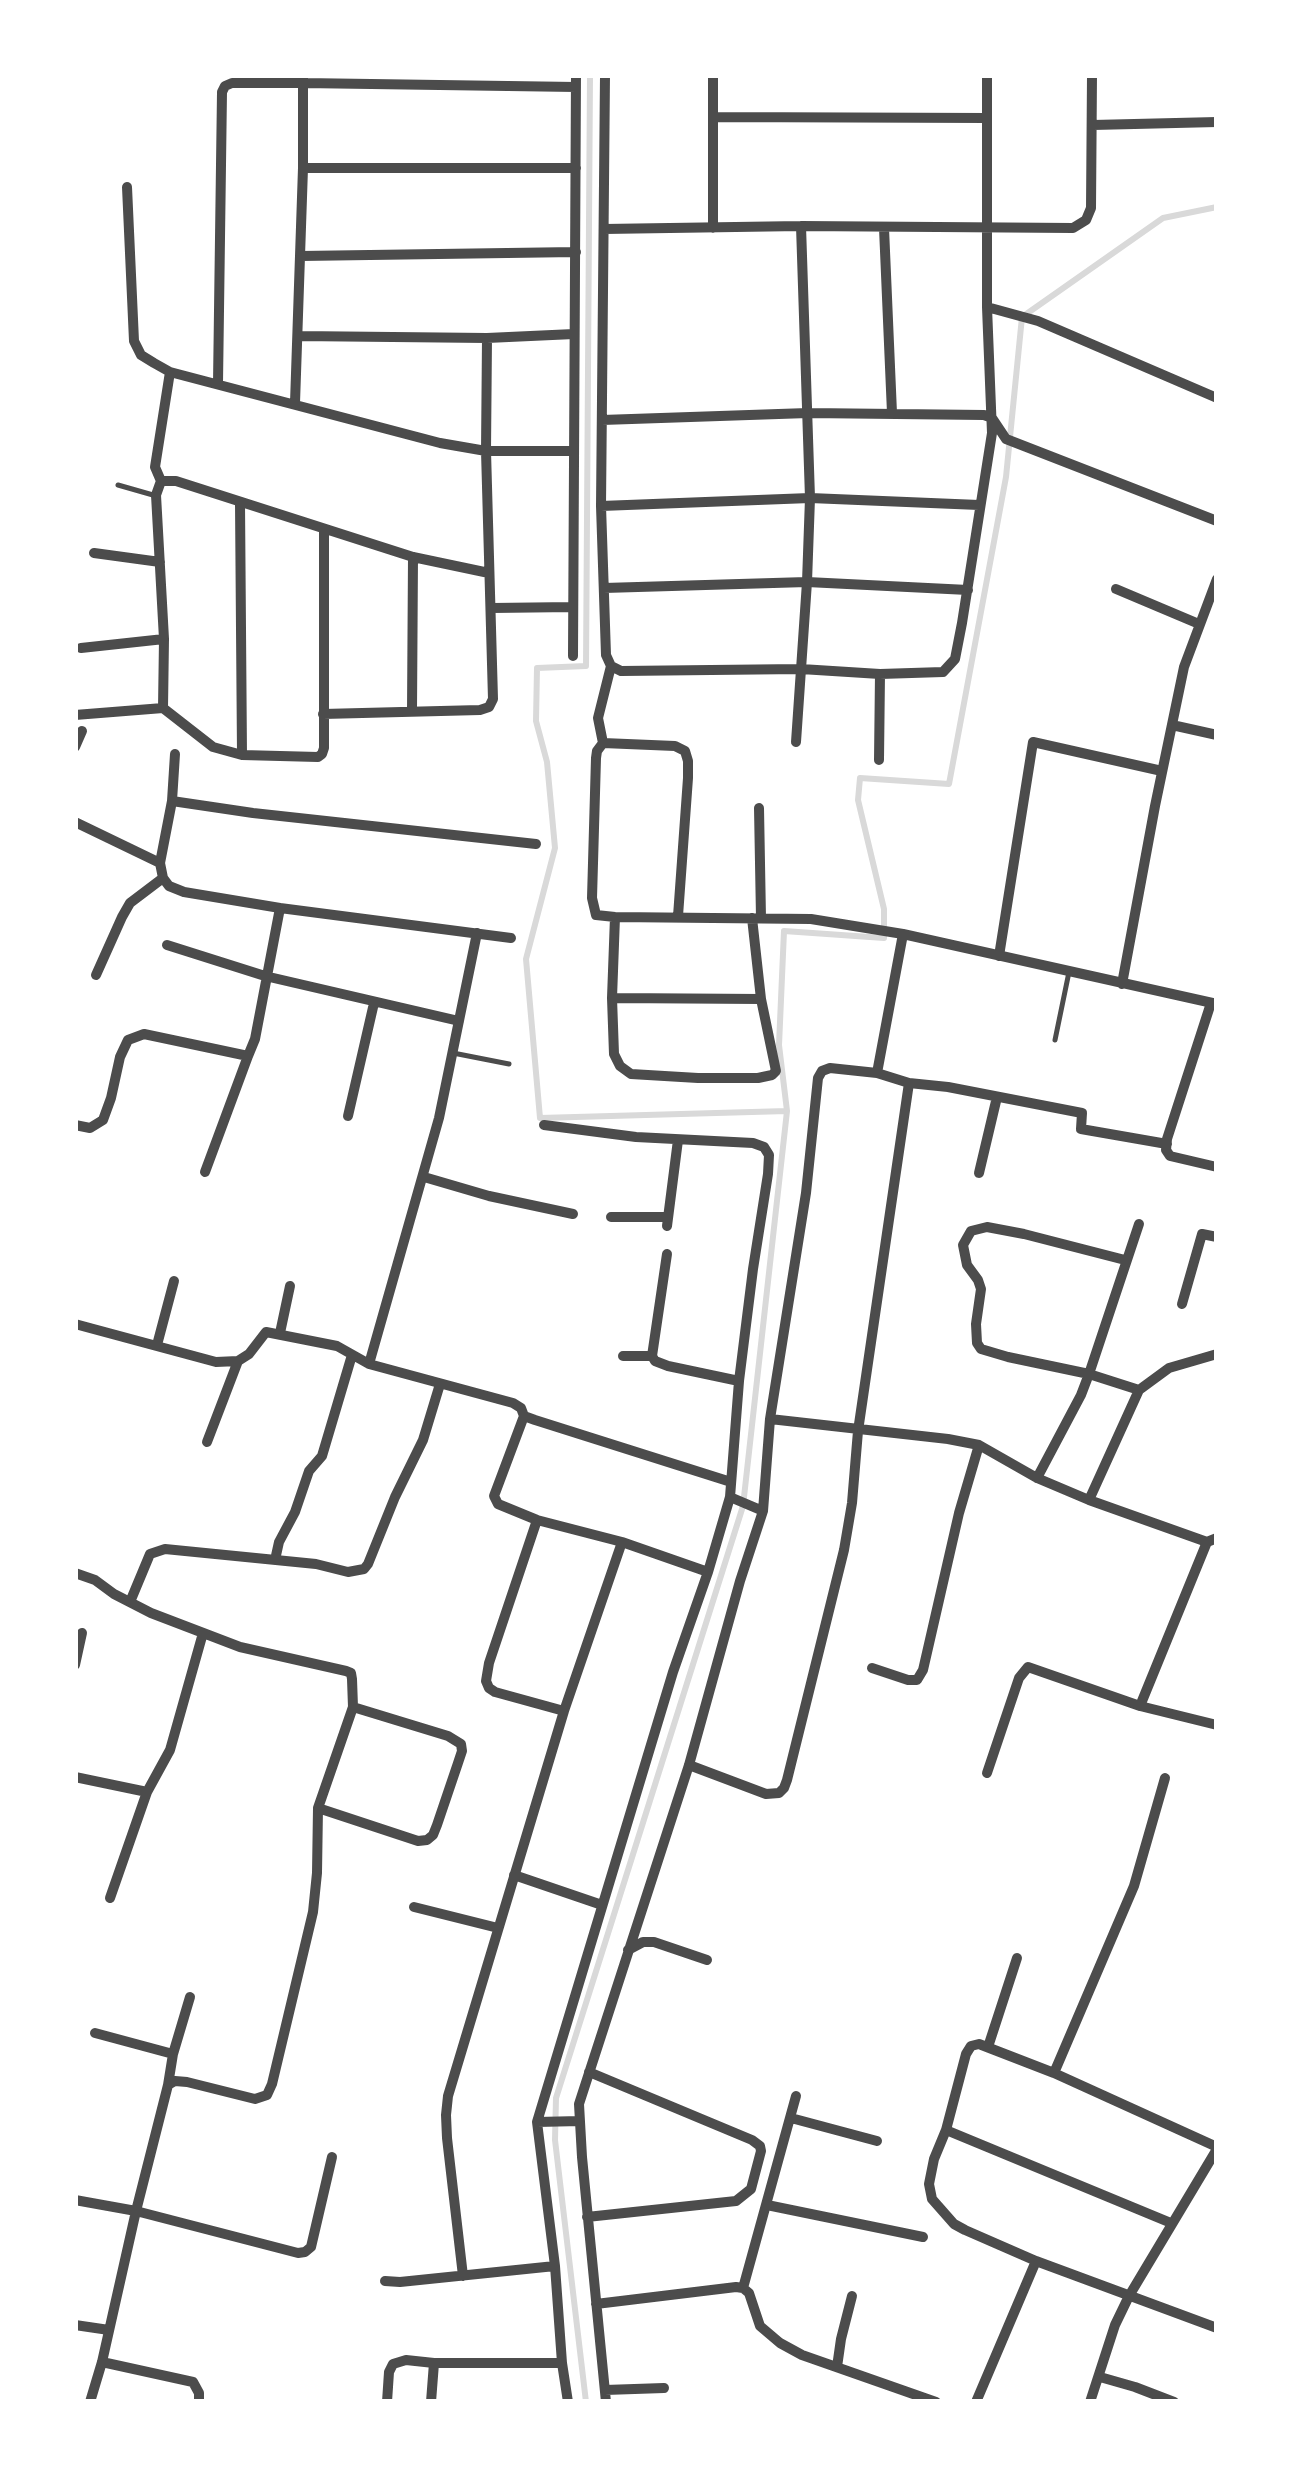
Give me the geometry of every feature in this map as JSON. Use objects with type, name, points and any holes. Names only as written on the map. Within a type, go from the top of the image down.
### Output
[{"type":"street","points":[[605,75],[601,506],[606,656],[616,668],[880,674],[943,672],[950,666],[968,590],[992,432],[987,307],[987,75]]},
{"type":"street","points":[[713,75],[713,228]]},
{"type":"street","points":[[604,229],[1073,228],[1086,220],[1091,208],[1092,75]]},
{"type":"street","points":[[295,403],[304,168],[303,79]]},
{"type":"street","points":[[218,383],[225,86],[303,79],[576,81],[573,656]]},
{"type":"street","points":[[713,118],[988,118]]},
{"type":"street","points":[[1093,125],[1217,122]]},
{"type":"street","points":[[304,168],[576,168]]},
{"type":"street","points":[[127,187],[134,340],[141,355],[170,372],[440,443],[486,451],[574,451]]},
{"type":"street","points":[[796,742],[810,498],[801,226]]},
{"type":"street","points":[[884,228],[892,413]]},
{"type":"street","points":[[300,256],[576,252]]},
{"type":"street","points":[[987,307],[1038,321],[1217,398]]},
{"type":"street","points":[[298,336],[487,338],[574,334]]},
{"type":"street","points":[[323,714],[490,707],[493,699],[487,338]]},
{"type":"street","points":[[163,708],[164,639],[156,495],[161,482],[155,467],[170,372]]},
{"type":"street","points":[[602,420],[808,413],[984,415],[992,418],[1006,440],[1217,521]]},
{"type":"street","points":[[161,482],[176,482],[413,558],[489,574]]},
{"type":"street","points":[[601,506],[810,498],[979,505]]},
{"type":"street","points":[[240,503],[242,755]]},
{"type":"street","points":[[75,715],[163,708],[213,747],[242,755],[318,757],[324,748],[324,529]]},
{"type":"street","points":[[94,553],[160,562]]},
{"type":"street","points":[[412,711],[413,558]]},
{"type":"street","points":[[1122,984],[1184,666],[1217,579]]},
{"type":"street","points":[[604,588],[808,582],[968,590]]},
{"type":"street","points":[[1116,589],[1199,624]]},
{"type":"street","points":[[492,608],[573,606]]},
{"type":"street","points":[[81,648],[164,639]]},
{"type":"street","points":[[616,668],[598,718],[603,742],[596,758],[592,898],[596,914],[811,918],[900,933],[1214,1004],[1167,1144],[1170,1156],[1217,1167]]},
{"type":"street","points":[[879,760],[880,674]]},
{"type":"street","points":[[1172,724],[1217,735]]},
{"type":"street","points":[[75,747],[82,732]]},
{"type":"street","points":[[603,742],[675,746],[685,752],[688,778],[678,916]]},
{"type":"street","points":[[999,956],[1033,742],[1162,771]]},
{"type":"street","points":[[175,754],[172,801],[160,864],[162,878],[169,886],[280,908],[511,938]]},
{"type":"street","points":[[172,801],[536,844]]},
{"type":"street","points":[[615,917],[612,998],[614,1054],[620,1066],[631,1074],[698,1078],[772,1076],[776,1062],[761,999],[756,918],[759,808]]},
{"type":"street","points":[[75,822],[160,864]]},
{"type":"street","points":[[96,975],[130,903],[162,878]]},
{"type":"street","points":[[206,1172],[255,1040],[280,908]]},
{"type":"street","points":[[369,1364],[424,1177],[477,933]]},
{"type":"street","points":[[877,1072],[900,933]]},
{"type":"street","points":[[167,945],[265,976],[459,1021]]},
{"type":"street","points":[[612,998],[761,999]]},
{"type":"street","points":[[348,1116],[374,1003]]},
{"type":"street","points":[[75,1125],[90,1128],[103,1120],[128,1040],[144,1034],[248,1056]]},
{"type":"street","points":[[664,2388],[606,2396],[575,2121],[689,1765],[761,1510],[770,1420],[806,1194],[818,1078],[830,1068],[877,1072],[909,1083],[1082,1113],[1081,1129],[1167,1144]]},
{"type":"street","points":[[689,1765],[766,1794],[784,1788],[844,1550],[909,1083]]},
{"type":"street","points":[[979,1173],[997,1098]]},
{"type":"street","points":[[544,1125],[678,1140],[753,1142],[764,1147],[769,1155],[739,1381],[731,1482],[734,1499],[673,1672],[541,2122],[568,2402]]},
{"type":"street","points":[[611,1217],[668,1222],[678,1140]]},
{"type":"street","points":[[424,1177],[573,1214]]},
{"type":"street","points":[[1036,1478],[1081,1395],[1139,1224]]},
{"type":"street","points":[[1126,1260],[987,1228],[971,1231],[964,1244],[968,1266],[980,1289],[976,1324],[980,1349],[1089,1374],[1139,1390]]},
{"type":"street","points":[[1182,1304],[1202,1234],[1217,1237]]},
{"type":"street","points":[[667,1254],[652,1356],[668,1366],[739,1381]]},
{"type":"street","points":[[156,1345],[174,1281]]},
{"type":"street","points":[[280,1333],[290,1286]]},
{"type":"street","points":[[75,1324],[216,1362],[238,1362],[250,1354],[266,1332],[280,1333],[336,1346],[369,1364],[513,1403],[524,1416],[494,1496],[498,1504],[536,1520],[622,1542],[708,1572]]},
{"type":"street","points":[[275,1560],[309,1471],[322,1456],[352,1354]]},
{"type":"street","points":[[1089,1500],[1139,1390],[1169,1368],[1217,1354]]},
{"type":"street","points":[[624,1356],[652,1356]]},
{"type":"street","points":[[207,1442],[238,1362]]},
{"type":"street","points":[[130,1602],[150,1554],[156,1550],[316,1564],[348,1572],[364,1569],[424,1440],[440,1384]]},
{"type":"street","points":[[524,1416],[731,1482]]},
{"type":"street","points":[[770,1420],[978,1445],[1036,1478],[1089,1500],[1212,1540],[1140,1706]]},
{"type":"street","points":[[872,1668],[908,1680],[917,1680],[923,1670],[958,1512],[978,1445]]},
{"type":"street","points":[[734,1499],[761,1510]]},
{"type":"street","points":[[536,1520],[486,1681],[495,1692],[564,1711]]},
{"type":"street","points":[[462,2276],[446,2115],[448,2096],[564,1711],[622,1542]]},
{"type":"street","points":[[75,1574],[95,1580],[151,1614],[240,1647],[346,1671],[352,1679],[353,1707],[318,1808],[313,1912],[267,2096],[255,2099],[187,2082],[168,2085]]},
{"type":"street","points":[[75,1665],[82,1633]]},
{"type":"street","points":[[110,1898],[148,1792],[170,1750],[203,1633]]},
{"type":"street","points":[[987,1773],[1019,1678],[1031,1667],[1140,1706],[1217,1725]]},
{"type":"street","points":[[318,1808],[418,1840],[427,1840],[437,1825],[462,1751],[460,1744],[448,1736],[353,1707]]},
{"type":"street","points":[[75,1778],[148,1792]]},
{"type":"street","points":[[1054,2072],[1134,1886],[1165,1778]]},
{"type":"street","points":[[514,1874],[602,1905]]},
{"type":"street","points":[[414,1907],[498,1928]]},
{"type":"street","points":[[628,1950],[654,1942],[708,1960]]},
{"type":"street","points":[[988,2046],[1016,1958]]},
{"type":"street","points":[[90,2402],[190,1997]]},
{"type":"street","points":[[95,2033],[173,2054]]},
{"type":"street","points":[[1090,2402],[1114,2325],[1129,2296],[1171,2222],[1217,2148],[1054,2072],[988,2046],[971,2046],[934,2159],[929,2184],[932,2199],[954,2224],[965,2230],[1036,2260],[1129,2296],[1217,2328]]},
{"type":"street","points":[[588,2217],[736,2200],[751,2189],[761,2151],[752,2140],[590,2072]]},
{"type":"street","points":[[744,2288],[796,2096]]},
{"type":"street","points":[[791,2118],[876,2141]]},
{"type":"street","points":[[541,2122],[575,2121]]},
{"type":"street","points":[[946,2130],[1171,2222]]},
{"type":"street","points":[[75,2200],[305,2252],[311,2247],[332,2157]]},
{"type":"street","points":[[767,2205],[923,2237]]},
{"type":"street","points":[[976,2402],[1036,2260]]},
{"type":"street","points":[[385,2281],[555,2266]]},
{"type":"street","points":[[596,2304],[744,2288],[760,2326],[780,2344],[936,2402]]},
{"type":"street","points":[[837,2367],[852,2296]]},
{"type":"street","points":[[75,2325],[109,2330]]},
{"type":"street","points":[[386,2402],[389,2372],[393,2364],[406,2360],[562,2363]]},
{"type":"street","points":[[102,2362],[193,2382],[200,2402]]},
{"type":"street","points":[[431,2402],[434,2363]]},
{"type":"street","points":[[1100,2377],[1174,2402]]},
{"type":"lane","points":[[118,485],[156,495]]},
{"type":"lane","points":[[1055,1040],[1069,972]]},
{"type":"lane","points":[[453,1052],[509,1064]]},
{"type":"waterway","points":[[590,75],[586,666],[537,668],[536,721],[547,762],[555,848],[526,959],[540,1118],[787,1111]]},
{"type":"waterway","points":[[586,2402],[555,2140],[556,2098],[743,1506],[787,1111],[779,1045],[784,931],[884,938],[884,909],[858,800],[860,778],[949,784],[1006,477],[1022,317],[1163,218],[1217,207]]}]
